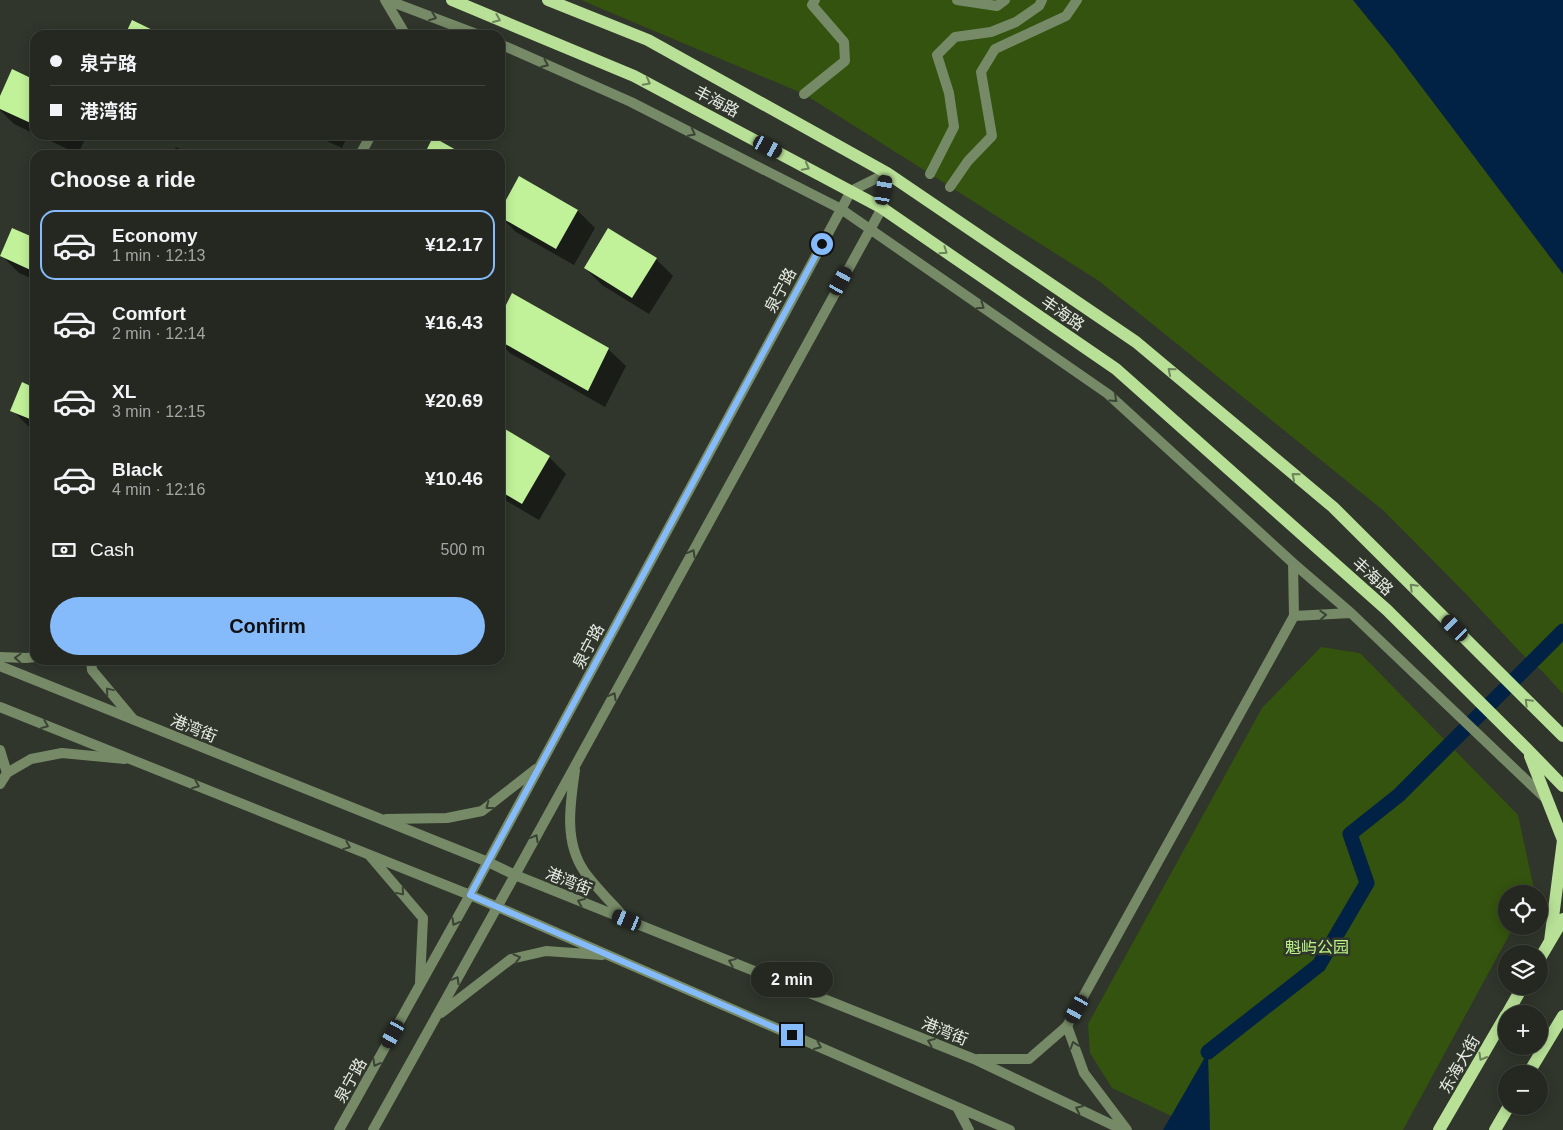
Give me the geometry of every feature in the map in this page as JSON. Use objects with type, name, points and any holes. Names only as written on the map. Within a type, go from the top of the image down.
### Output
[{"type":"main road","name":"丰海路","points":[[452,0],[634,76],[882,208],[1116,369],[1386,610],[1563,786]]},
{"type":"main road","name":"丰海路","points":[[548,0],[648,40],[887,173],[1143,348],[1333,507],[1563,736]]},
{"type":"main road","points":[[1527,749],[1563,840],[1550,941]]},
{"type":"main road","points":[[1548,945],[1563,919]]},
{"type":"main road","points":[[1533,1065],[1563,1016]]},
{"type":"main road","name":"东海大街","points":[[1439,1130],[1498,1030]]},
{"type":"main road","points":[[1495,1130],[1504,1115]]},
{"type":"street","points":[[386,0],[403,30]]},
{"type":"street","points":[[386,0],[465,30]]},
{"type":"street","points":[[804,94],[845,61],[844,42],[812,5],[815,0]]},
{"type":"street","points":[[957,0],[997,6],[1004,0]]},
{"type":"street","points":[[930,174],[954,127],[949,93],[937,55],[955,37],[991,32],[1016,22],[1040,6],[1042,0]]},
{"type":"street","points":[[950,186],[968,161],[992,136],[981,72],[995,49],[1066,16],[1077,0]]},
{"type":"street","points":[[505,46],[631,102],[841,209],[1108,394],[1293,563],[1351,613],[1547,800]]},
{"type":"street","points":[[851,191],[887,173]]},
{"type":"street","points":[[373,1130],[882,208],[887,173]]},
{"type":"street","name":"泉宁路","points":[[339,1130],[541,765],[851,191]]},
{"type":"street","points":[[974,1059],[1029,1059],[1067,1026],[1294,616],[1293,563]]},
{"type":"street","points":[[1294,616],[1351,613]]},
{"type":"street","points":[[0,657],[30,658]]},
{"type":"street","points":[[92,665],[92,670],[133,719]]},
{"type":"street","name":"港湾街","points":[[0,666],[974,1059],[1123,1130]]},
{"type":"street","points":[[0,707],[470,895],[1010,1130]]},
{"type":"street","points":[[0,750],[7,773]]},
{"type":"street","points":[[0,784],[7,773],[31,759],[62,752],[131,759]]},
{"type":"street","points":[[381,819],[447,818],[482,811],[541,765]]},
{"type":"street","points":[[575,765],[569,811],[573,845],[584,871],[627,920]]},
{"type":"street","points":[[370,855],[423,918],[420,986]]},
{"type":"street","points":[[436,1017],[510,959],[546,951],[609,955]]},
{"type":"street","points":[[1067,1026],[1084,1073],[1127,1130]]},
{"type":"street","points":[[957,1107],[969,1130]]},
{"type":"green space","points":[[581,0],[1353,0],[1393,49],[1563,274],[1563,694],[1384,511],[1099,281],[804,94]]},
{"type":"green space","name":"魁屿公园","points":[[1321,647],[1360,653],[1518,815],[1533,885],[1498,885],[1498,935],[1509,935],[1504,945],[1498,945],[1498,955],[1403,1130],[1201,1130],[1112,1088],[1090,1053],[1088,1024],[1262,708]]},
{"type":"water","points":[[1353,0],[1563,0],[1563,274],[1393,49]]},
{"type":"water","points":[[1208,1052],[1210,1130],[1163,1130]]},
{"type":"building","points":[[132,20],[153,30],[127,30]]},
{"type":"building","points":[[12,69],[30,78],[30,123],[0,109],[0,96]]},
{"type":"building","points":[[432,140],[438,140],[456,150],[426,150]]},
{"type":"building","points":[[519,176],[578,210],[556,249],[505,220],[505,202]]},
{"type":"building","points":[[12,228],[30,236],[30,270],[0,256]]},
{"type":"building","points":[[608,228],[657,258],[632,298],[584,268]]},
{"type":"building","points":[[512,293],[609,348],[588,391],[505,344],[505,307]]},
{"type":"building","points":[[22,382],[30,386],[30,419],[10,411]]},
{"type":"building","points":[[505,429],[550,456],[522,504],[505,494]]},
{"type":"waterway","points":[[1208,1052],[1319,965],[1367,883],[1350,834],[1399,795],[1563,631]]},
{"type":"route","points":[[792,1035],[470,895],[822,244]]}]
